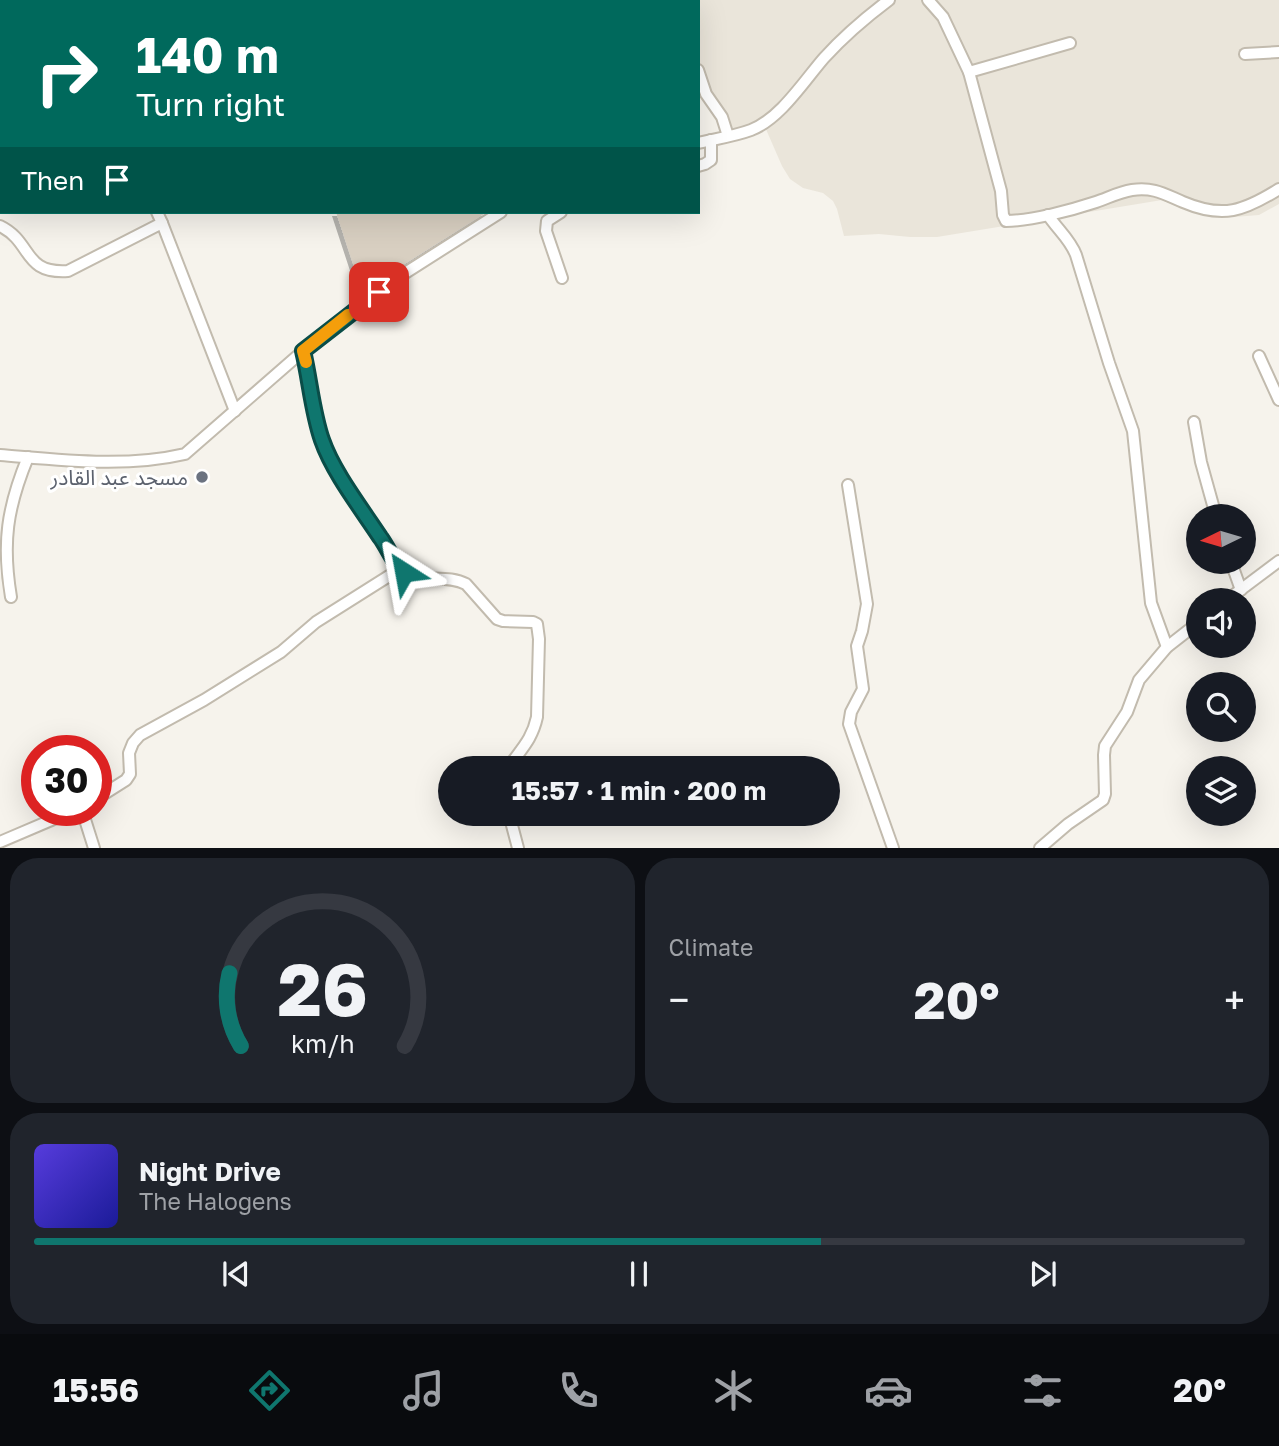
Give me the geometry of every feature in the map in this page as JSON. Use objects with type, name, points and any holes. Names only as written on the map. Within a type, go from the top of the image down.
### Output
[{"type":"street","points":[[700,143],[751,130],[772,116],[858,23],[889,0]]},
{"type":"street","points":[[928,0],[943,17],[969,72],[1001,191],[1004,219],[1008,221],[1048,215],[1130,190],[1152,189],[1192,205],[1230,212],[1243,209],[1279,189]]},
{"type":"street","points":[[969,72],[1070,43]]},
{"type":"street","points":[[1245,54],[1279,52]]},
{"type":"street","points":[[700,76],[706,94],[722,117],[728,135]]},
{"type":"street","points":[[700,165],[711,160],[711,140]]},
{"type":"street","points":[[0,455],[84,461],[162,460],[185,454],[303,351],[391,282],[498,214]]},
{"type":"street","points":[[558,214],[547,221],[546,231],[562,278]]},
{"type":"street","points":[[1048,215],[1068,239],[1076,255],[1133,431],[1151,603],[1167,647]]},
{"type":"street","points":[[0,226],[19,240],[30,257],[43,269],[56,272],[68,271],[159,217],[235,411]]},
{"type":"street","points":[[303,351],[316,417],[328,453],[400,569],[411,575],[460,580],[497,619],[537,624],[539,684],[534,729],[528,744],[518,756]]},
{"type":"street","points":[[1259,356],[1279,400]]},
{"type":"street","points":[[1194,422],[1213,504]]},
{"type":"street","points":[[11,597],[7,571],[7,532],[16,485],[28,457]]},
{"type":"street","points":[[848,485],[867,604],[858,646],[863,689],[851,712],[849,724],[893,848]]},
{"type":"street","points":[[1244,588],[1279,561]]},
{"type":"street","points":[[112,789],[130,774],[130,753],[133,743],[140,735],[204,700],[281,652],[316,622],[400,569]]},
{"type":"street","points":[[1040,848],[1068,824],[1103,800],[1105,746],[1127,712],[1139,680],[1167,647],[1186,632]]},
{"type":"street","points":[[0,842],[38,826]]},
{"type":"street","points":[[87,826],[94,848]]},
{"type":"street","points":[[512,826],[518,848]]},
{"type":"shaded area","points":[[700,0],[1279,0],[1279,204],[1259,215],[1211,216],[1162,200],[937,237],[879,234],[844,236],[833,201],[823,193],[803,188],[790,179],[765,127],[734,138],[700,84]]},
{"type":"building","points":[[337,214],[484,214],[387,275],[363,294]]},
{"type":"slow traffic","points":[[306,362],[303,351],[348,315]]},
{"type":"place","name":"مسجد عبد القادر","points":[[202,477]]},
{"type":"route","points":[[379,292],[303,351],[318,427],[328,453],[404,572]]}]
